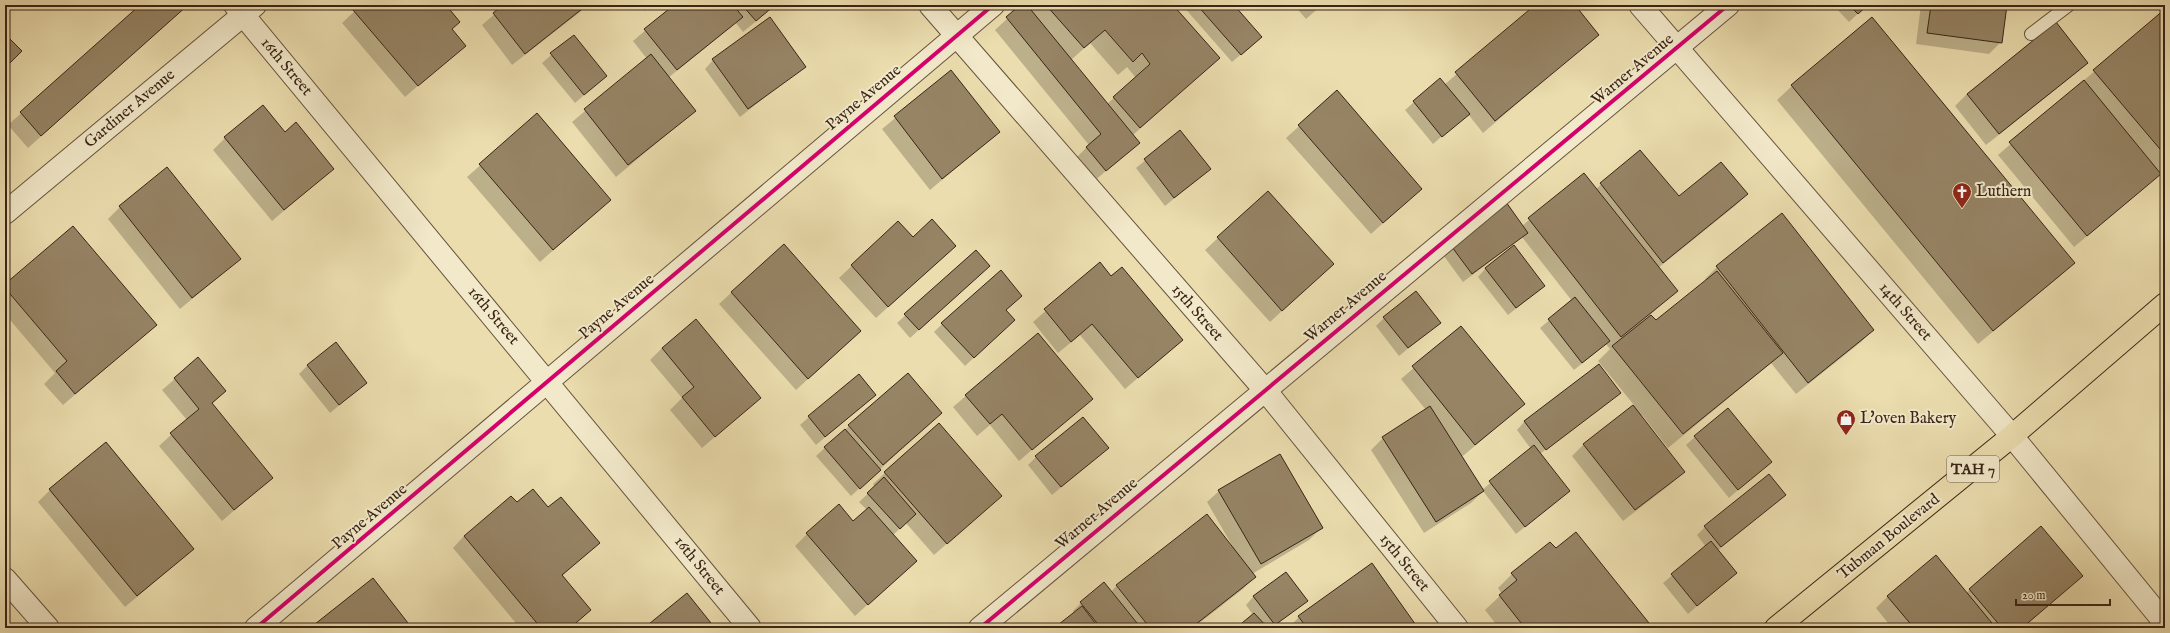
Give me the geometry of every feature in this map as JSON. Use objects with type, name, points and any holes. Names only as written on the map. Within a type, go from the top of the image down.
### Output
[{"type":"highway","name":"Tubman Boulevard","points":[[1776,628],[2012,436],[2165,304]]},
{"type":"street","name":"15th Street","points":[[930,5],[1265,390],[1457,628]]},
{"type":"street","name":"Payne Avenue","points":[[256,628],[993,5]]},
{"type":"street","name":"14th Street","points":[[1640,5],[2012,436],[2165,623]]},
{"type":"street","name":"Warner Avenue","points":[[980,628],[1728,5]]},
{"type":"street","name":"Gardiner Avenue","points":[[5,213],[244,8]]},
{"type":"street","name":"16th Street","points":[[244,8],[547,382],[750,628]]},
{"type":"street","points":[[5,579],[48,628]]},
{"type":"lane","points":[[2031,34],[2069,5]]},
{"type":"building","points":[[140,5],[188,5],[41,136],[20,112]]},
{"type":"building","points":[[359,5],[427,5],[430,8],[433,5],[446,5],[460,22],[452,29],[466,46],[418,86],[353,10]]},
{"type":"building","points":[[503,5],[587,5],[525,54],[493,13]]},
{"type":"building","points":[[674,5],[733,5],[743,17],[677,70],[644,29]]},
{"type":"building","points":[[742,5],[775,5],[756,21]]},
{"type":"building","points":[[1020,5],[1027,5],[1140,143],[1106,171],[1086,147],[1101,134],[1006,17]]},
{"type":"building","points":[[1046,5],[1173,5],[1220,58],[1140,128],[1113,97],[1150,64],[1142,53],[1133,62],[1105,30],[1084,48]]},
{"type":"building","points":[[1197,5],[1234,5],[1262,37],[1241,55]]},
{"type":"building","points":[[1535,5],[1575,5],[1599,35],[1495,121],[1455,72]]},
{"type":"building","points":[[1849,5],[1868,5],[1858,14]]},
{"type":"building","points":[[1931,5],[2007,5],[2002,43],[1927,33]]},
{"type":"building","points":[[2165,9],[2165,155],[2093,70]]},
{"type":"building","points":[[770,17],[806,67],[748,109],[712,59]]},
{"type":"building","name":"Luthern","points":[[1872,17],[2075,263],[1993,331],[1791,85]]},
{"type":"building","points":[[2056,22],[2088,63],[1999,134],[1967,94]]},
{"type":"building","points":[[5,34],[22,51],[5,68]]},
{"type":"building","points":[[574,35],[607,76],[584,95],[550,53]]},
{"type":"building","points":[[651,54],[696,111],[628,165],[584,109]]},
{"type":"building","points":[[951,70],[1000,132],[942,179],[894,116]]},
{"type":"building","points":[[1440,78],[1470,114],[1442,137],[1413,101]]},
{"type":"building","points":[[2084,80],[2161,174],[2087,236],[2009,142]]},
{"type":"building","points":[[1337,90],[1422,189],[1383,223],[1298,125]]},
{"type":"building","points":[[263,105],[285,132],[296,122],[334,169],[284,210],[224,137]]},
{"type":"building","points":[[537,113],[611,200],[553,250],[479,164]]},
{"type":"building","points":[[1180,130],[1211,169],[1174,198],[1144,159]]},
{"type":"building","points":[[1640,150],[1679,196],[1721,162],[1748,194],[1663,263],[1600,183]]},
{"type":"building","points":[[167,167],[241,259],[192,298],[119,206]]},
{"type":"building","points":[[1584,173],[1678,291],[1621,337],[1528,218]]},
{"type":"building","points":[[1268,191],[1334,264],[1282,311],[1217,237]]},
{"type":"building","points":[[1506,202],[1528,233],[1472,274],[1449,243]]},
{"type":"building","points":[[1782,213],[1874,330],[1808,383],[1716,266]]},
{"type":"building","points":[[932,219],[956,246],[888,307],[851,265],[898,221],[913,237]]},
{"type":"building","points":[[73,226],[157,325],[75,394],[56,371],[67,361],[5,288],[5,284]]},
{"type":"building","points":[[784,244],[861,331],[808,379],[731,292]]},
{"type":"building","points":[[1514,245],[1545,286],[1516,308],[1485,268]]},
{"type":"building","points":[[976,250],[990,266],[919,330],[904,314]]},
{"type":"building","points":[[1100,262],[1111,276],[1122,267],[1183,340],[1138,378],[1092,324],[1071,342],[1044,309]]},
{"type":"building","points":[[1001,270],[1022,296],[1006,310],[1015,320],[974,358],[941,323]]},
{"type":"building","points":[[1717,271],[1783,353],[1683,434],[1612,346],[1651,315],[1656,320]]},
{"type":"building","points":[[1416,291],[1441,323],[1408,348],[1383,317]]},
{"type":"building","points":[[1575,297],[1610,341],[1582,363],[1548,319]]},
{"type":"building","points":[[696,319],[761,398],[715,437],[682,397],[694,387],[662,348]]},
{"type":"building","points":[[1461,326],[1525,404],[1475,445],[1412,366]]},
{"type":"building","points":[[1038,333],[1093,399],[1032,450],[1002,414],[990,424],[965,395]]},
{"type":"building","points":[[336,342],[367,383],[339,405],[307,365]]},
{"type":"building","points":[[198,357],[226,391],[212,403],[273,478],[234,510],[170,433],[199,409],[174,378]]},
{"type":"building","points":[[1599,364],[1621,393],[1546,450],[1524,421]]},
{"type":"building","points":[[908,373],[942,413],[883,465],[848,425]]},
{"type":"building","points":[[859,374],[876,395],[825,437],[808,416]]},
{"type":"building","points":[[1633,405],[1685,472],[1635,510],[1583,444]]},
{"type":"building","points":[[1430,406],[1484,491],[1436,522],[1382,437]]},
{"type":"building","points":[[1728,408],[1772,462],[1738,490],[1694,436]]},
{"type":"building","points":[[1083,417],[1109,448],[1061,487],[1035,456]]},
{"type":"building","points":[[939,423],[1002,496],[947,544],[884,472]]},
{"type":"building","points":[[845,429],[881,470],[860,489],[824,447]]},
{"type":"building","points":[[106,442],[194,549],[137,596],[49,489]]},
{"type":"building","points":[[1534,445],[1570,491],[1525,527],[1489,481]]},
{"type":"building","points":[[1280,454],[1323,528],[1261,564],[1218,490]]},
{"type":"building","points":[[1769,474],[1786,495],[1721,547],[1704,526]]},
{"type":"building","points":[[884,477],[916,514],[900,529],[867,493]]},
{"type":"building","points":[[533,489],[548,507],[561,497],[600,543],[562,575],[591,610],[570,628],[541,628],[464,536],[511,496],[517,502]]},
{"type":"building","points":[[839,504],[853,521],[869,507],[917,561],[868,605],[806,533]]},
{"type":"building","points":[[1207,514],[1256,577],[1191,628],[1150,628],[1116,585]]},
{"type":"building","points":[[2041,526],[2083,576],[2022,628],[2002,628],[1969,589]]},
{"type":"building","points":[[1576,532],[1653,628],[1525,628],[1499,595],[1517,580],[1511,573],[1550,542],[1556,548]]},
{"type":"building","points":[[1711,541],[1737,573],[1697,606],[1671,574]]},
{"type":"building","points":[[1936,555],[1996,628],[1914,628],[1887,596]]},
{"type":"building","points":[[1372,563],[1418,628],[1307,628],[1298,616]]},
{"type":"building","points":[[1286,572],[1308,601],[1275,625],[1253,596]]},
{"type":"building","points":[[373,578],[408,623],[401,628],[310,628]]},
{"type":"building","points":[[1104,582],[1141,628],[1101,628],[1080,602]]},
{"type":"building","points":[[687,593],[715,628],[644,628]]},
{"type":"building","points":[[1082,606],[1099,628],[1054,628]]},
{"type":"building","points":[[1254,613],[1268,628],[1236,628]]},
{"type":"cycle path","points":[[256,628],[993,5]]},
{"type":"cycle path","points":[[980,628],[1728,5]]},
{"type":"place","name":"Luthern","points":[[1962,209]]},
{"type":"place","name":"L'oven Bakery","points":[[1846,436]]}]
